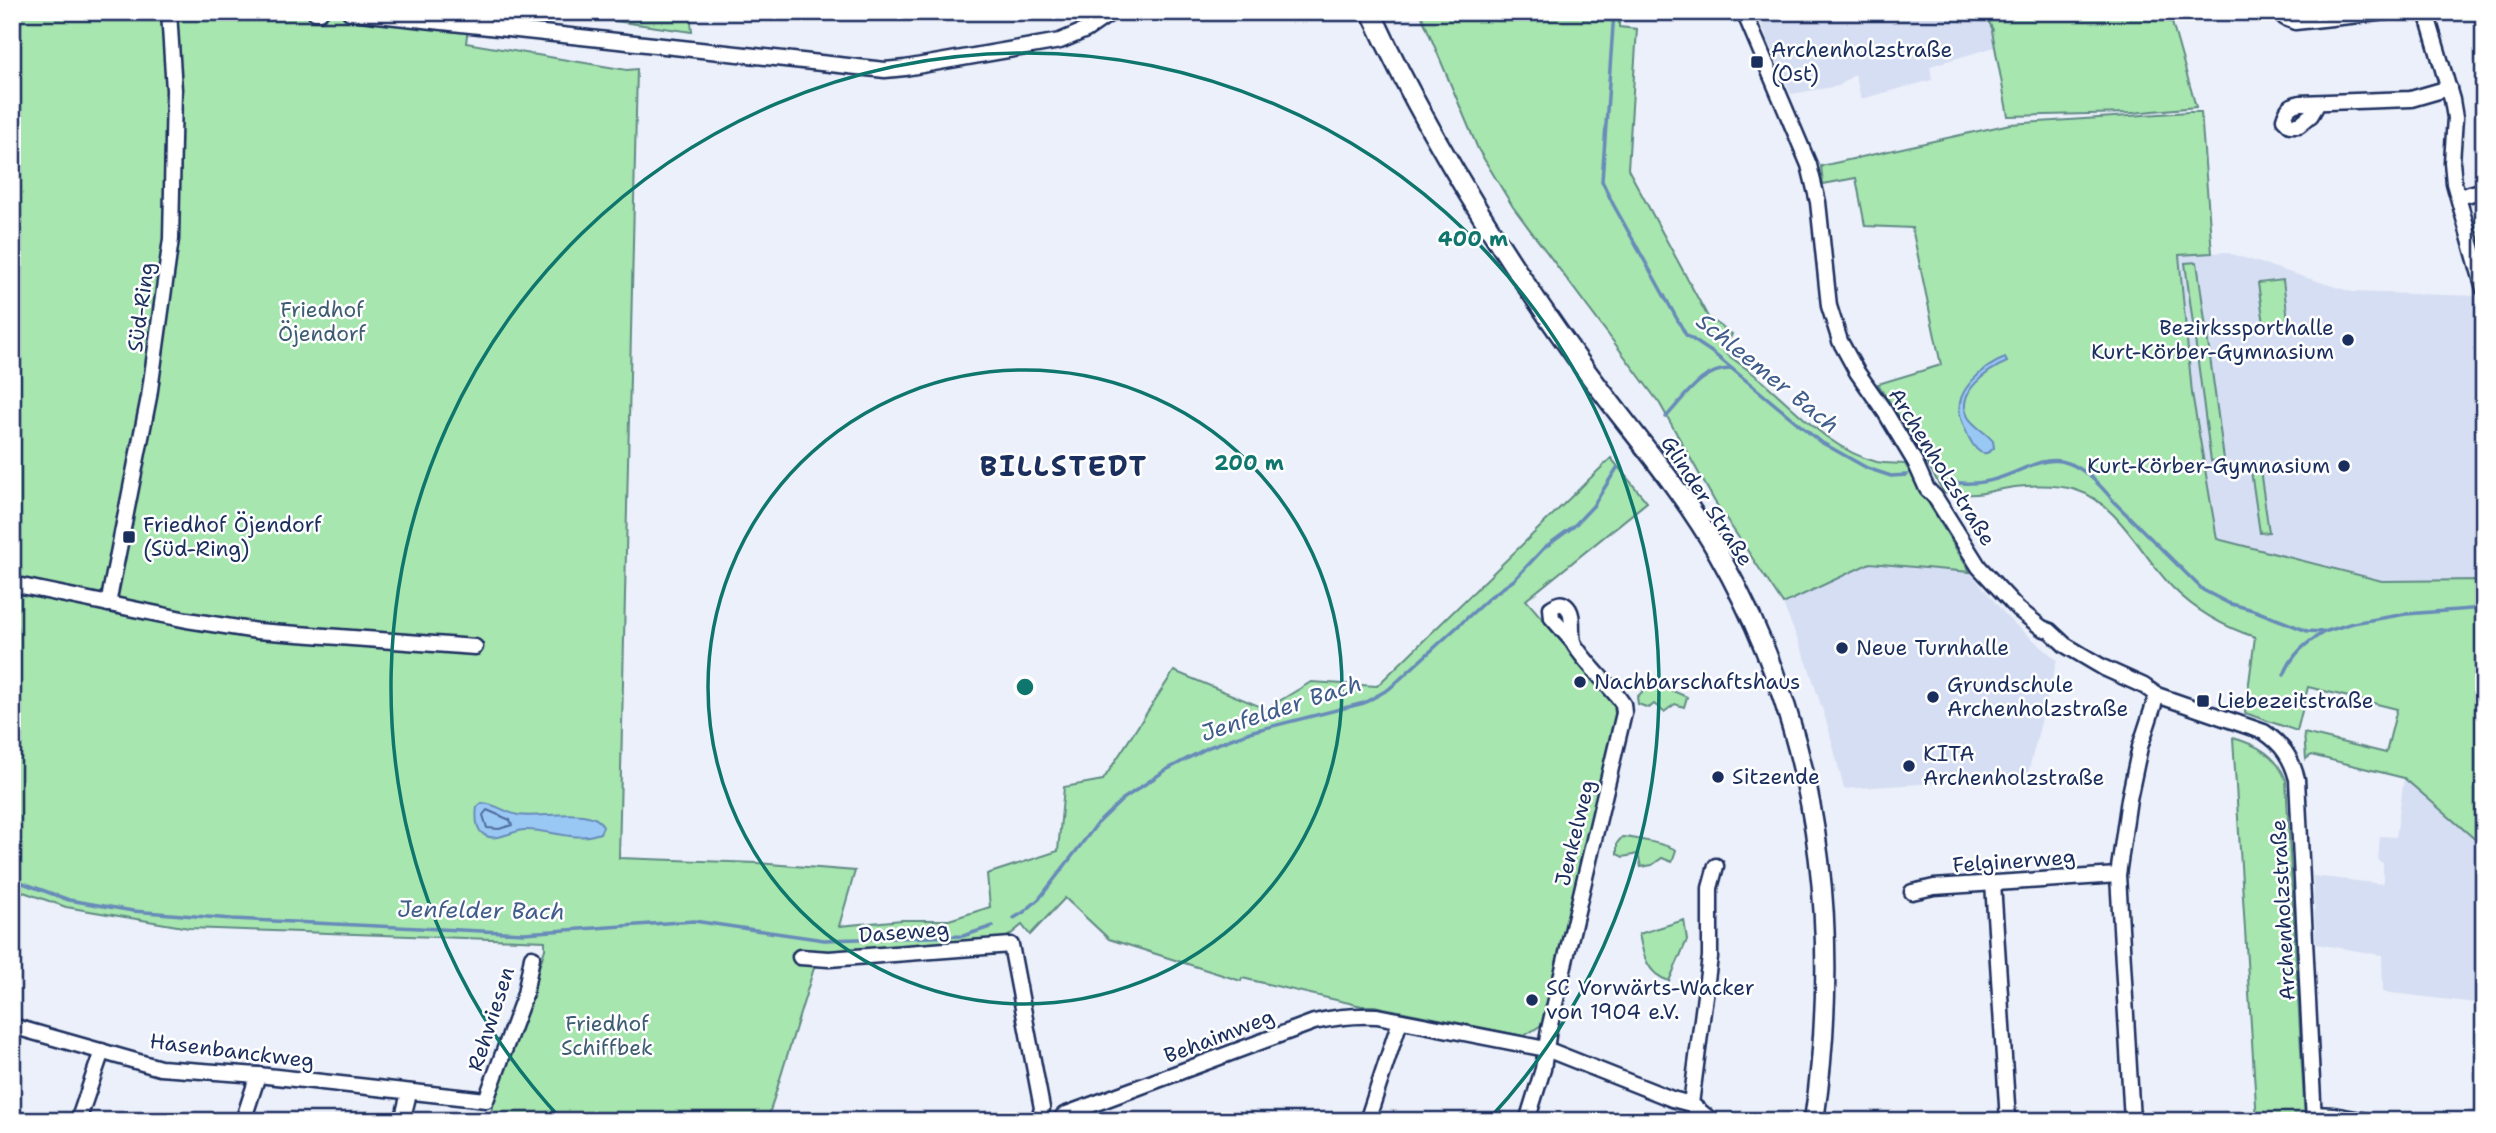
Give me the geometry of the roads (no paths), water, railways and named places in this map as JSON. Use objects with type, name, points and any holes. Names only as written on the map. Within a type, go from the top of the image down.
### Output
[{"type":"main road","name":"Glinder Straße","points":[[1371,12],[1434,134],[1482,216],[1541,307],[1708,537],[1742,599],[1770,659],[1805,771],[1822,870],[1827,984],[1824,1043],[1814,1121]]},
{"type":"street","name":"Süd-Ring","points":[[108,604],[149,397],[171,239],[174,90],[169,12]]},
{"type":"street","points":[[350,12],[885,70],[1060,41],[1086,30],[1112,12]]},
{"type":"street","name":"Archenholzstraße","points":[[1744,12],[1809,165],[1818,202],[1829,306],[1837,333],[1848,358],[1885,412],[1927,489],[1936,497],[1965,546],[1994,585],[2018,609],[2065,645],[2157,695],[2264,732],[2280,744],[2292,761],[2297,792],[2314,1117]]},
{"type":"street","points":[[2281,12],[2285,18],[2295,22],[2388,12]]},
{"type":"street","points":[[2426,12],[2449,88],[2455,118],[2452,162],[2455,183],[2484,289]]},
{"type":"street","points":[[2318,103],[2411,99],[2449,88]]},
{"type":"street","points":[[2459,197],[2484,190]]},
{"type":"street","points":[[12,584],[187,620],[257,631],[475,647]]},
{"type":"street","name":"Jenkelweg","points":[[1527,1121],[1543,1069],[1624,713],[1623,704],[1618,697],[1573,642]]},
{"type":"street","points":[[2132,1121],[2118,875],[2129,796],[2140,747],[2157,695]]},
{"type":"street","points":[[1712,1121],[1691,1104],[1710,957],[1710,888],[1716,866]]},
{"type":"street","name":"Felginerweg","points":[[1912,892],[1934,887],[2118,875]]},
{"type":"street","points":[[1993,883],[2008,1121]]},
{"type":"street","name":"Daseweg","points":[[800,957],[829,959],[1011,945],[1042,1108],[1040,1121]]},
{"type":"street","name":"Rehwiesen","points":[[409,1093],[486,1100],[525,994],[532,957]]},
{"type":"street","name":"Behaimweg","points":[[1059,1121],[1064,1115],[1314,1022],[1335,1017],[1358,1016],[1377,1016],[1546,1049],[1691,1104]]},
{"type":"street","points":[[1367,1121],[1400,1021]]},
{"type":"street","name":"Hasenbanckweg","points":[[12,1026],[160,1068],[258,1075],[409,1093]]},
{"type":"street","points":[[78,1121],[102,1051]]},
{"type":"street","points":[[243,1121],[258,1075]]},
{"type":"street","points":[[402,1121],[409,1093]]},
{"type":"street","points":[[2314,1117],[2367,1121]]},
{"type":"water","points":[[2005,358],[2007,362],[1983,376],[1966,399],[1968,417],[1993,441],[1994,448],[1982,453],[1975,448],[1960,416],[1962,396],[1973,380]]},
{"type":"water","points":[[482,803],[518,815],[590,816],[598,820],[603,827],[600,833],[581,837],[524,830],[491,837],[482,833],[477,824],[477,807]]},
{"type":"waterway","name":"Schleemer Bach","points":[[1614,12],[1602,181],[1686,335],[1713,353],[1819,441],[1867,468],[1891,476],[1907,475]]},
{"type":"waterway","name":"Jenfelder Bach","points":[[1666,417],[1703,378],[1712,373],[1732,369]]},
{"type":"waterway","name":"Schleemer Bach","points":[[1952,482],[1978,483],[2053,460],[2071,464],[2091,477],[2203,590],[2228,603],[2307,631],[2324,632],[2353,623],[2406,614],[2484,608]]},
{"type":"waterway","name":"Jenfelder Bach","points":[[1014,918],[1039,899],[1097,824],[1123,799],[1166,770],[1209,747],[1253,731],[1364,703],[1389,689],[1490,597],[1514,580],[1544,548],[1574,526],[1593,506],[1617,468]]},
{"type":"waterway","points":[[2284,675],[2300,650],[2324,632]]},
{"type":"waterway","name":"Jenfelder Bach","points":[[12,879],[69,900],[133,911],[232,919],[524,933],[694,921],[824,940],[963,936],[993,926]]},
{"type":"place","name":"Archenholzstraße (Ost)","points":[[1757,62]]},
{"type":"place","name":"Bezirkssporthalle Kurt-Körber-Gymnasium","points":[[2348,340]]},
{"type":"place","name":"Kurt-Körber-Gymnasium","points":[[2344,466]]},
{"type":"place","name":"Friedhof Öjendorf (Süd-Ring)","points":[[129,537]]},
{"type":"place","name":"Neue Turnhalle","points":[[1842,648]]},
{"type":"place","name":"Nachbarschaftshaus","points":[[1580,682]]},
{"type":"place","name":"Grundschule Archenholzstraße","points":[[1933,697]]},
{"type":"place","name":"Liebezeitstraße","points":[[2203,701]]},
{"type":"place","name":"KITA Archenholzstraße","points":[[1909,766]]},
{"type":"place","name":"Sitzende","points":[[1718,777]]},
{"type":"place","name":"SC Vorwärts-Wacker von 1904 e.V.","points":[[1532,1000]]},
{"type":"district","name":"BILLSTEDT","points":[[1064,466]]},
{"type":"park label","name":"Friedhof Öjendorf","points":[[322,322]]},
{"type":"park label","name":"Friedhof Schiffbek","points":[[607,1036]]}]
